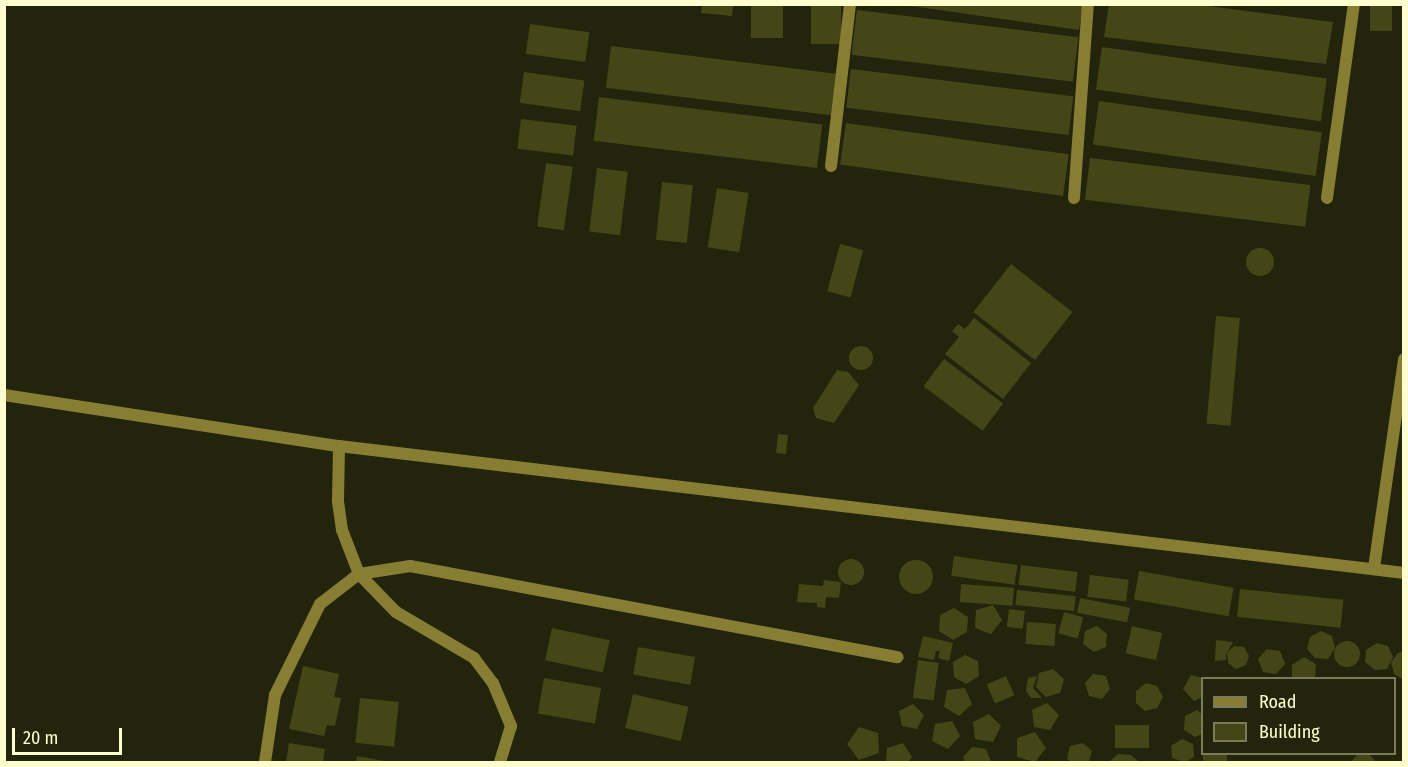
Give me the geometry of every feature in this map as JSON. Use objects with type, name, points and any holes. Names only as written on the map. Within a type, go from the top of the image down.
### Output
[{"type":"street","points":[[831,166],[850,4]]},
{"type":"street","points":[[1074,198],[1088,4]]},
{"type":"street","points":[[1327,198],[1354,4]]},
{"type":"street","points":[[1374,568],[1404,359]]},
{"type":"street","points":[[4,395],[339,446],[1404,573]]},
{"type":"street","points":[[339,446],[338,500],[342,530],[359,574],[396,612],[474,658],[493,683],[511,726],[500,762]]},
{"type":"street","points":[[265,762],[275,695],[320,604],[359,574],[410,566],[898,657]]},
{"type":"building","points":[[702,4],[733,4],[732,16],[701,13]]},
{"type":"building","points":[[751,4],[783,4],[783,38],[751,38]]},
{"type":"building","points":[[811,4],[841,4],[841,44],[811,44]]},
{"type":"building","points":[[897,4],[1083,4],[1079,30]]},
{"type":"building","points":[[1109,4],[1193,4],[1333,22],[1326,64],[1104,37]]},
{"type":"building","points":[[1370,5],[1392,5],[1392,31],[1370,31]]},
{"type":"building","points":[[857,10],[1078,37],[1073,82],[852,55]]},
{"type":"building","points":[[530,24],[589,32],[585,62],[526,54]]},
{"type":"building","points":[[611,46],[836,74],[831,115],[606,88]]},
{"type":"building","points":[[1102,47],[1327,79],[1321,121],[1096,90]]},
{"type":"building","points":[[851,69],[1073,96],[1069,135],[846,108]]},
{"type":"building","points":[[524,72],[584,80],[580,111],[520,103]]},
{"type":"building","points":[[599,97],[822,124],[817,168],[594,141]]},
{"type":"building","points":[[1099,101],[1322,132],[1316,176],[1093,145]]},
{"type":"building","points":[[521,119],[577,126],[573,156],[517,149]]},
{"type":"building","points":[[846,123],[1069,154],[1063,196],[840,165]]},
{"type":"building","points":[[1090,158],[1310,185],[1305,227],[1085,200]]},
{"type":"building","points":[[546,163],[573,167],[564,230],[537,226]]},
{"type":"building","points":[[597,168],[628,172],[620,235],[589,232]]},
{"type":"building","points":[[662,182],[693,185],[687,243],[656,240]]},
{"type":"building","points":[[717,188],[749,193],[739,252],[708,247]]},
{"type":"building","points":[[840,244],[863,250],[851,298],[827,291]]},
{"type":"building","points":[[1260,248],[1270,252],[1274,262],[1270,272],[1260,276],[1250,272],[1246,262],[1250,252]]},
{"type":"building","points":[[1011,264],[1072,312],[1035,360],[973,312]]},
{"type":"building","points":[[1216,316],[1240,318],[1230,426],[1207,424]]},
{"type":"building","points":[[974,318],[1031,363],[1003,399],[945,354],[959,337],[952,331],[958,324],[965,329]]},
{"type":"building","points":[[861,346],[866,347],[872,353],[872,363],[866,369],[861,370],[856,369],[850,363],[849,358],[850,353],[856,347]]},
{"type":"building","points":[[944,359],[1003,404],[983,431],[924,386]]},
{"type":"building","points":[[837,370],[848,372],[859,385],[834,423],[816,418],[813,408]]},
{"type":"building","points":[[778,434],[788,435],[786,454],[776,453]]},
{"type":"building","points":[[954,556],[1017,565],[1015,585],[951,576]]},
{"type":"building","points":[[851,559],[860,563],[864,572],[860,581],[851,585],[842,581],[838,572],[842,563]]},
{"type":"building","points":[[916,560],[928,565],[933,577],[928,589],[916,594],[904,589],[899,577],[904,565]]},
{"type":"building","points":[[1021,565],[1078,572],[1075,592],[1019,585]]},
{"type":"building","points":[[1139,571],[1234,588],[1229,616],[1134,600]]},
{"type":"building","points":[[1090,575],[1129,580],[1126,602],[1087,597]]},
{"type":"building","points":[[824,580],[841,582],[839,598],[826,597],[825,608],[817,607],[817,603],[797,602],[799,584],[823,586]]},
{"type":"building","points":[[961,584],[1014,588],[1013,606],[960,602]]},
{"type":"building","points":[[1240,589],[1343,600],[1341,628],[1237,617]]},
{"type":"building","points":[[1017,590],[1076,596],[1074,611],[1015,605]]},
{"type":"building","points":[[1080,598],[1130,608],[1127,622],[1077,613]]},
{"type":"building","points":[[993,605],[1002,620],[991,634],[975,628],[976,610]]},
{"type":"building","points":[[954,608],[968,617],[967,632],[953,640],[939,631],[940,615]]},
{"type":"building","points":[[1009,609],[1025,611],[1023,629],[1007,627]]},
{"type":"building","points":[[1064,612],[1083,617],[1078,638],[1058,633]]},
{"type":"building","points":[[1027,622],[1056,624],[1054,646],[1025,644]]},
{"type":"building","points":[[1097,626],[1107,634],[1106,647],[1094,652],[1083,644],[1085,631]]},
{"type":"building","points":[[1132,626],[1162,633],[1156,660],[1126,653]]},
{"type":"building","points":[[552,628],[610,640],[603,673],[545,660]]},
{"type":"building","points":[[1321,631],[1332,636],[1335,648],[1328,659],[1315,658],[1307,649],[1310,637]]},
{"type":"building","points":[[923,636],[953,643],[949,661],[938,658],[940,651],[936,651],[934,660],[918,657]]},
{"type":"building","points":[[1216,640],[1233,642],[1226,655],[1226,660],[1215,661]]},
{"type":"building","points":[[1347,641],[1356,645],[1360,654],[1356,663],[1347,667],[1338,663],[1334,654],[1338,645]]},
{"type":"building","points":[[1377,643],[1388,646],[1393,657],[1387,669],[1375,670],[1365,662],[1366,650]]},
{"type":"building","points":[[1234,646],[1244,647],[1249,656],[1246,665],[1236,669],[1228,663],[1227,653]]},
{"type":"building","points":[[638,647],[695,657],[690,685],[633,675]]},
{"type":"building","points":[[1267,649],[1280,651],[1285,664],[1276,674],[1263,672],[1258,659]]},
{"type":"building","points":[[1404,651],[1404,680],[1394,674],[1391,662],[1398,653]]},
{"type":"building","points":[[965,655],[978,661],[979,676],[966,684],[954,677],[953,662]]},
{"type":"building","points":[[1304,657],[1316,664],[1315,677],[1292,677],[1292,665]]},
{"type":"building","points":[[918,660],[939,663],[934,701],[913,698]]},
{"type":"building","points":[[303,666],[339,674],[334,697],[341,698],[335,726],[327,725],[324,736],[289,729]]},
{"type":"building","points":[[1053,669],[1064,679],[1060,693],[1046,697],[1036,687],[1039,673]]},
{"type":"building","points":[[1093,674],[1106,676],[1110,689],[1102,699],[1089,696],[1085,683]]},
{"type":"building","points":[[1191,675],[1201,678],[1201,698],[1194,701],[1183,689]]},
{"type":"building","points":[[1006,676],[1014,695],[995,704],[987,684]]},
{"type":"building","points":[[1037,676],[1033,688],[1042,698],[1031,698],[1026,691],[1028,678]]},
{"type":"building","points":[[544,678],[601,688],[595,724],[538,713]]},
{"type":"building","points":[[1146,683],[1157,686],[1163,697],[1157,708],[1145,711],[1136,703],[1136,691]]},
{"type":"building","points":[[965,688],[972,704],[959,716],[944,707],[947,690]]},
{"type":"building","points":[[633,694],[689,707],[681,741],[625,728]]},
{"type":"building","points":[[360,698],[399,702],[394,747],[355,743]]},
{"type":"building","points":[[1047,703],[1059,715],[1050,730],[1034,727],[1032,710]]},
{"type":"building","points":[[913,704],[924,715],[917,729],[902,726],[899,711]]},
{"type":"building","points":[[1197,710],[1201,713],[1201,734],[1195,737],[1184,730],[1185,716]]},
{"type":"building","points":[[989,714],[1001,726],[993,742],[975,739],[973,722]]},
{"type":"building","points":[[952,721],[960,736],[948,749],[932,741],[935,724]]},
{"type":"building","points":[[1115,725],[1149,725],[1149,748],[1115,748]]},
{"type":"building","points":[[859,727],[878,733],[879,753],[859,760],[847,744]]},
{"type":"building","points":[[1035,732],[1046,748],[1035,762],[1017,757],[1017,738]]},
{"type":"building","points":[[1182,739],[1193,744],[1194,757],[1185,762],[1172,758],[1171,746]]},
{"type":"building","points":[[289,743],[325,749],[323,762],[286,762]]},
{"type":"building","points":[[903,743],[912,757],[908,762],[886,762],[887,748]]},
{"type":"building","points":[[1083,743],[1092,751],[1089,762],[1071,762],[1067,759],[1070,746]]},
{"type":"building","points":[[972,747],[986,749],[991,762],[965,762],[963,757]]},
{"type":"building","points":[[1118,754],[1131,755],[1139,762],[1109,762]]},
{"type":"building","points":[[1203,755],[1227,755],[1227,761],[1203,760]]},
{"type":"building","points":[[1357,755],[1370,755],[1376,762],[1351,762]]},
{"type":"building","points":[[357,756],[384,761],[384,762],[356,762]]}]
